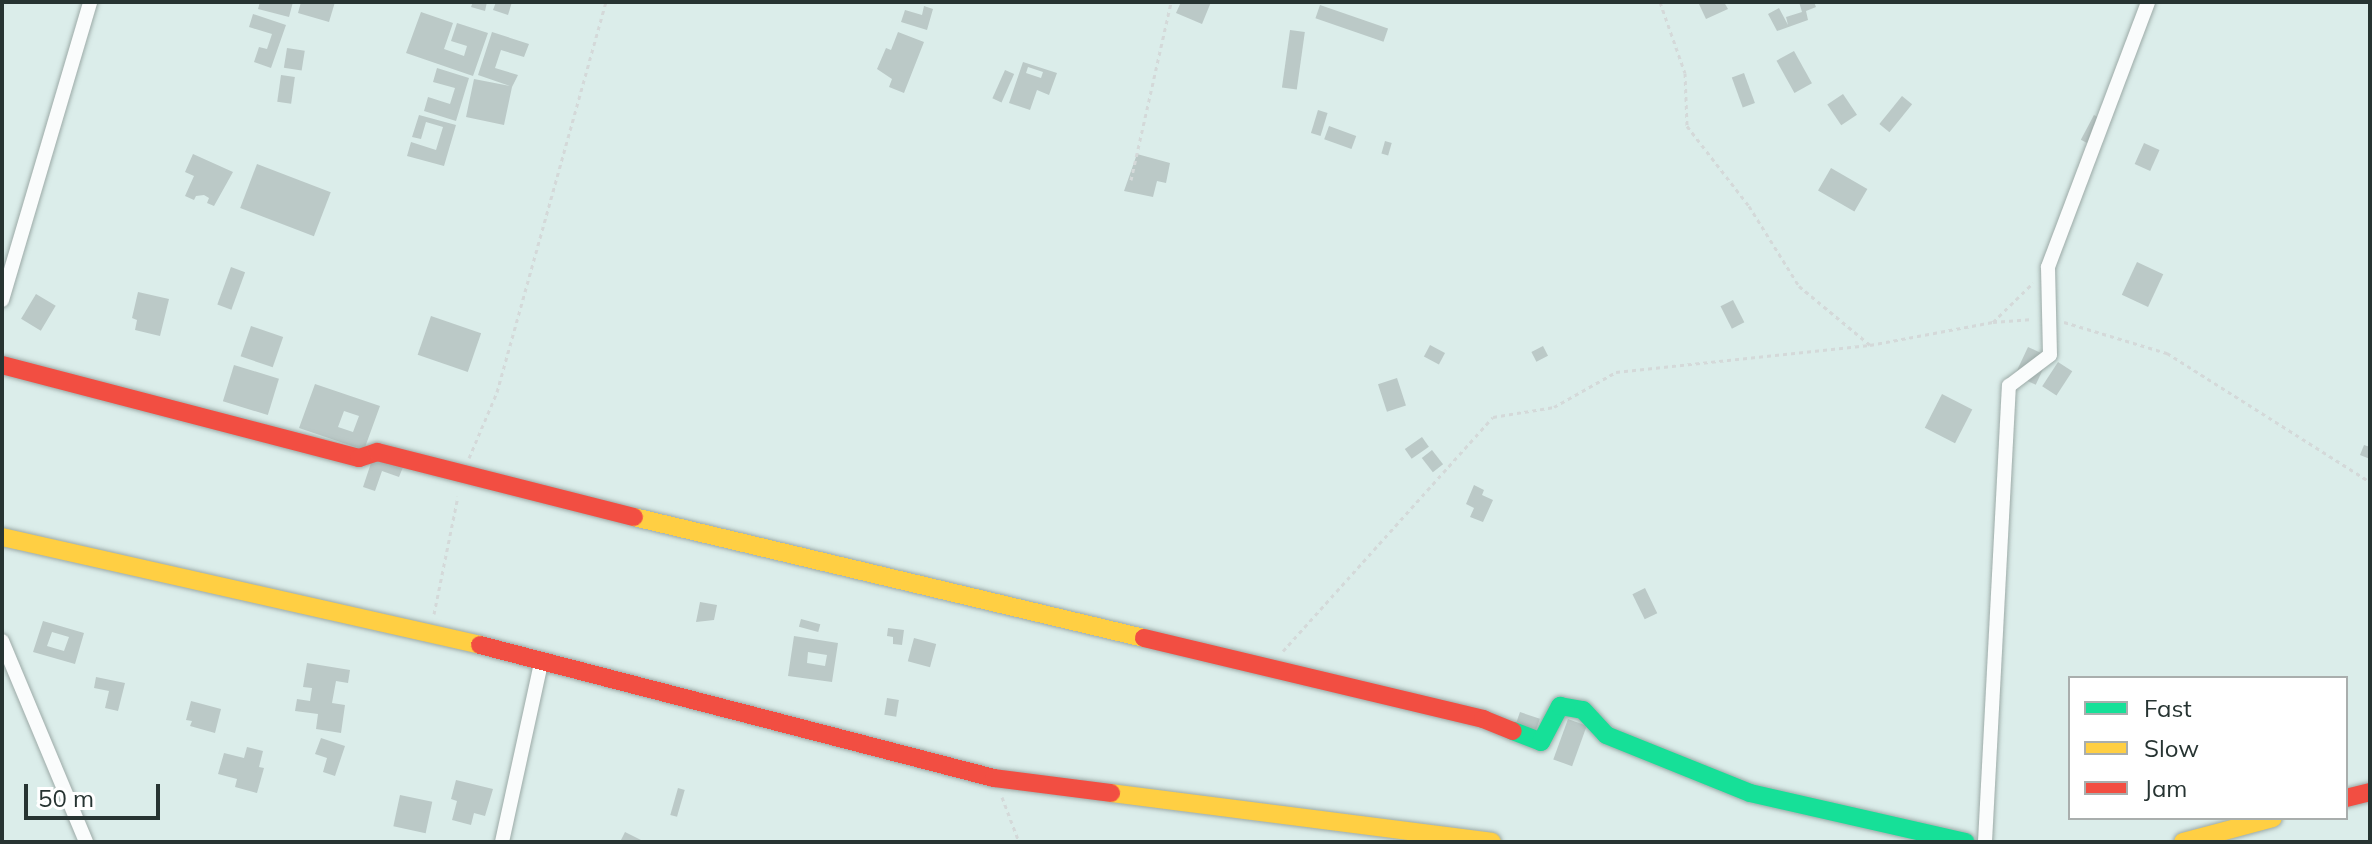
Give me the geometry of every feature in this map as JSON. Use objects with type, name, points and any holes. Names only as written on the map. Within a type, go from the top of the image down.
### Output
[{"type":"street","points":[[2,300],[90,2]]},
{"type":"street","points":[[1985,842],[2009,386],[2050,355],[2048,267],[2148,2]]},
{"type":"street","points":[[2,365],[359,458],[377,452],[462,476],[1483,719],[1541,742],[1560,706],[1583,710],[1606,735],[1750,793],[1966,842]]},
{"type":"street","points":[[2,537],[542,659],[994,778],[1492,842]]},
{"type":"street","points":[[2,641],[86,842]]},
{"type":"street","points":[[502,842],[542,659]]},
{"type":"street","points":[[2348,798],[2370,792]]},
{"type":"street","points":[[2183,842],[2266,820]]},
{"type":"path","points":[[430,634],[462,476],[497,392],[606,2]]},
{"type":"path","points":[[1131,180],[1171,2]]},
{"type":"path","points":[[1660,2],[1685,73],[1687,126],[1749,206],[1799,286],[1870,345]]},
{"type":"path","points":[[1993,322],[2048,267]]},
{"type":"path","points":[[1267,669],[1493,417],[1554,407],[1616,372],[1870,345],[1993,322],[2050,318],[2167,353],[2370,482]]},
{"type":"path","points":[[994,778],[1019,842]]},
{"type":"building","points":[[260,2],[293,2],[289,17],[258,9]]},
{"type":"building","points":[[301,2],[335,2],[329,22],[298,13]]},
{"type":"building","points":[[473,2],[487,2],[485,11],[471,7]]},
{"type":"building","points":[[496,2],[512,2],[508,15],[493,10]]},
{"type":"building","points":[[1181,2],[1211,2],[1202,24],[1176,13]]},
{"type":"building","points":[[1698,2],[1724,2],[1728,9],[1706,19]]},
{"type":"building","points":[[1799,2],[1814,2],[1816,7],[1806,11],[1808,20],[1777,31],[1768,14],[1779,8],[1788,25],[1786,17],[1802,12]]},
{"type":"building","points":[[1320,5],[1388,28],[1384,42],[1315,18]]},
{"type":"building","points":[[924,6],[933,9],[927,30],[901,22],[905,10],[922,15]]},
{"type":"building","points":[[421,12],[453,23],[444,49],[464,56],[467,46],[451,41],[457,23],[488,33],[473,76],[406,53]]},
{"type":"building","points":[[253,14],[286,25],[271,68],[254,62],[259,47],[267,49],[272,34],[249,27]]},
{"type":"building","points":[[1290,30],[1305,32],[1297,90],[1282,87]]},
{"type":"building","points":[[492,32],[529,44],[524,57],[501,50],[495,68],[518,75],[512,87],[504,125],[466,117],[474,79],[510,86],[478,75]]},
{"type":"building","points":[[898,32],[924,42],[904,93],[889,87],[892,79],[877,69],[886,48],[891,50]]},
{"type":"building","points":[[287,48],[305,51],[302,71],[284,68]]},
{"type":"building","points":[[1794,51],[1812,83],[1794,93],[1777,61]]},
{"type":"building","points":[[1023,62],[1057,73],[1049,95],[1037,90],[1030,110],[1009,103]],"holes":[[[1028,67],[1043,72],[1041,78],[1026,73]]]},
{"type":"building","points":[[437,68],[469,78],[456,121],[424,111],[428,97],[450,104],[455,88],[433,82]]},
{"type":"building","points":[[1005,70],[1014,74],[1002,102],[992,98]]},
{"type":"building","points":[[1744,73],[1755,103],[1743,108],[1732,77]]},
{"type":"building","points":[[281,75],[295,77],[291,104],[277,102]]},
{"type":"building","points":[[1843,94],[1857,115],[1841,125],[1827,105]]},
{"type":"building","points":[[1902,96],[1912,104],[1889,132],[1879,124]]},
{"type":"building","points":[[1318,110],[1328,113],[1321,136],[1311,133]]},
{"type":"building","points":[[419,115],[456,125],[444,166],[407,156],[411,142],[436,150],[443,127],[426,122],[421,139],[412,137]]},
{"type":"building","points":[[2094,115],[2109,123],[2096,148],[2081,140]]},
{"type":"building","points":[[1329,126],[1356,136],[1351,149],[1324,139]]},
{"type":"building","points":[[1385,141],[1392,143],[1388,155],[1381,153]]},
{"type":"building","points":[[2144,143],[2160,150],[2150,171],[2135,164]]},
{"type":"building","points":[[193,154],[233,172],[214,206],[207,203],[209,198],[204,195],[196,196],[194,200],[185,196],[194,176],[185,172]]},
{"type":"building","points":[[1137,154],[1170,163],[1166,183],[1157,181],[1153,197],[1124,191]]},
{"type":"building","points":[[257,164],[331,192],[314,236],[240,208]]},
{"type":"building","points":[[1831,168],[1867,189],[1854,212],[1818,191]]},
{"type":"building","points":[[2137,262],[2163,274],[2148,307],[2122,295]]},
{"type":"building","points":[[231,267],[245,272],[231,310],[217,305]]},
{"type":"building","points":[[138,292],[169,299],[160,336],[135,330],[137,320],[132,318]]},
{"type":"building","points":[[36,294],[56,306],[41,331],[21,319]]},
{"type":"building","points":[[1733,300],[1744,322],[1732,329],[1721,306]]},
{"type":"building","points":[[431,316],[481,333],[468,372],[418,355]]},
{"type":"building","points":[[251,326],[283,337],[273,367],[241,356]]},
{"type":"building","points":[[1430,345],[1445,353],[1439,364],[1424,356]]},
{"type":"building","points":[[1543,346],[1548,356],[1536,362],[1531,352]]},
{"type":"building","points":[[2028,347],[2049,357],[2036,385],[2015,375]]},
{"type":"building","points":[[2058,362],[2072,371],[2056,396],[2042,386]]},
{"type":"building","points":[[234,365],[279,379],[268,415],[223,401]]},
{"type":"building","points":[[1397,378],[1406,406],[1387,412],[1378,384]]},
{"type":"building","points":[[315,384],[380,406],[364,450],[299,428]],"holes":[[[344,411],[359,416],[353,432],[338,427]]]},
{"type":"building","points":[[1942,394],[1972,409],[1955,443],[1925,428]]},
{"type":"building","points":[[1422,437],[1429,447],[1412,459],[1405,449]]},
{"type":"building","points":[[2364,445],[2370,447],[2370,459],[2360,455]]},
{"type":"building","points":[[1432,450],[1443,464],[1433,472],[1422,458]]},
{"type":"building","points":[[373,457],[403,467],[399,477],[382,471],[375,491],[363,487]]},
{"type":"building","points":[[1474,485],[1484,490],[1482,495],[1493,500],[1483,522],[1470,517],[1474,508],[1466,504]]},
{"type":"building","points":[[1645,588],[1657,613],[1645,619],[1632,594]]},
{"type":"building","points":[[700,602],[717,605],[714,620],[696,622]]},
{"type":"building","points":[[801,619],[820,624],[818,632],[799,627]]},
{"type":"building","points":[[43,621],[84,633],[75,664],[33,652]],"holes":[[[52,632],[69,637],[64,651],[47,646]]]},
{"type":"building","points":[[888,628],[904,630],[902,645],[893,644],[893,637],[887,636]]},
{"type":"building","points":[[794,636],[838,643],[832,682],[788,676]],"holes":[[[808,652],[827,655],[825,666],[807,663]]]},
{"type":"building","points":[[914,638],[936,644],[930,667],[908,661]]},
{"type":"building","points":[[307,663],[350,670],[348,683],[336,681],[332,703],[345,705],[341,733],[316,729],[318,714],[295,711],[297,699],[310,701],[312,688],[303,687]]},
{"type":"building","points":[[96,677],[125,683],[118,711],[105,708],[109,691],[94,688]]},
{"type":"building","points":[[887,698],[899,700],[896,717],[884,715]]},
{"type":"building","points":[[191,701],[221,709],[215,733],[190,726],[192,721],[186,720]]},
{"type":"building","points":[[1520,712],[1540,719],[1535,732],[1515,725]]},
{"type":"building","points":[[1568,719],[1587,726],[1572,766],[1553,759]]},
{"type":"building","points":[[321,738],[345,746],[335,776],[323,772],[327,758],[315,754]]},
{"type":"building","points":[[247,747],[263,751],[259,767],[264,768],[257,793],[235,787],[237,779],[218,774],[224,753],[244,758]]},
{"type":"building","points":[[456,780],[493,789],[485,816],[474,813],[471,825],[452,820],[457,801],[451,799]]},
{"type":"building","points":[[678,788],[685,790],[677,817],[670,815]]},
{"type":"building","points":[[400,795],[432,802],[426,833],[393,826]]},
{"type":"building","points":[[625,832],[645,842],[620,842]]},
{"type":"traffic: fast","points":[[1513,731],[1541,742],[1560,706],[1583,710],[1606,735],[1750,793],[1966,842]]},
{"type":"traffic: slow","points":[[634,517],[1144,638]]},
{"type":"traffic: slow","points":[[2,537],[480,645]]},
{"type":"traffic: slow","points":[[1111,793],[1492,842]]},
{"type":"traffic: slow","points":[[2183,842],[2266,820]]},
{"type":"traffic: jam","points":[[2,365],[359,458],[377,452],[634,517]]},
{"type":"traffic: jam","points":[[1144,638],[1483,719],[1513,731]]},
{"type":"traffic: jam","points":[[480,645],[994,778],[1111,793]]},
{"type":"traffic: jam","points":[[2348,798],[2370,792]]}]
